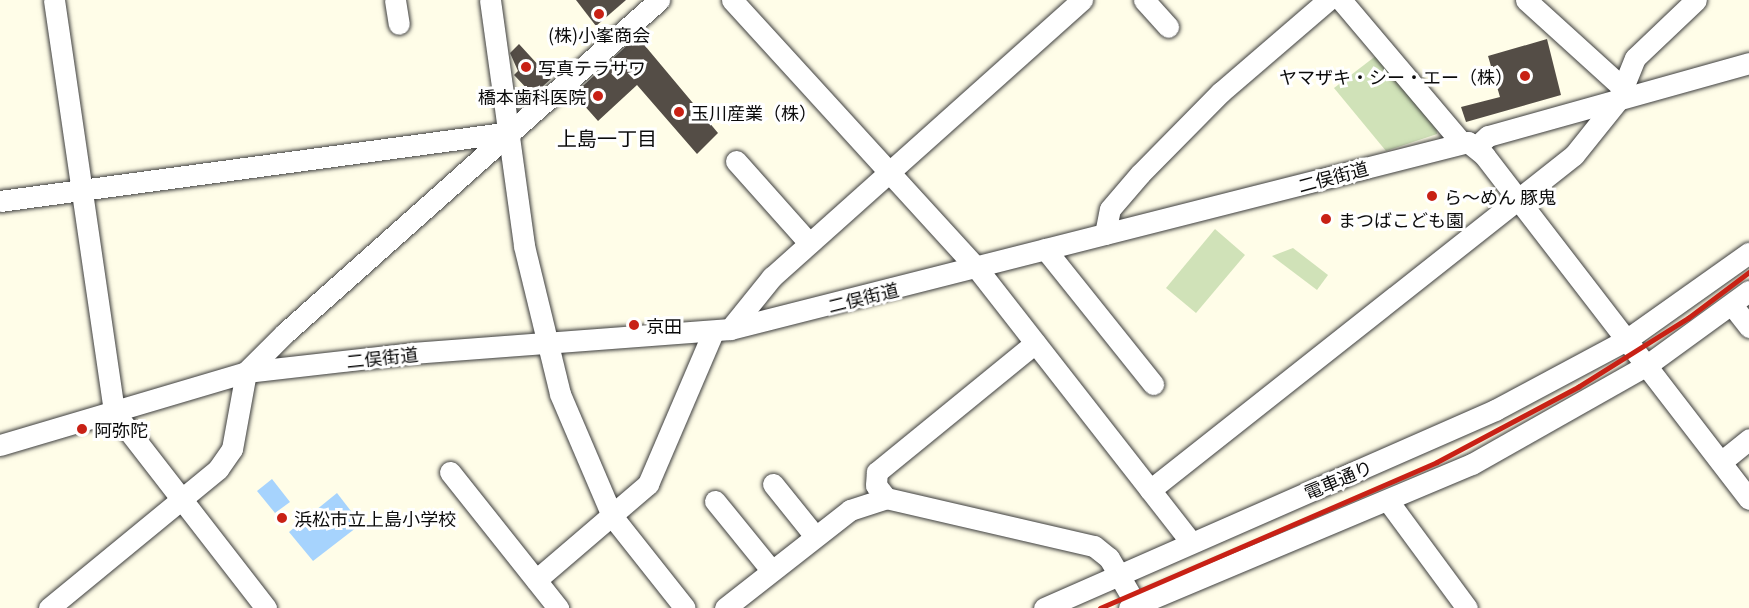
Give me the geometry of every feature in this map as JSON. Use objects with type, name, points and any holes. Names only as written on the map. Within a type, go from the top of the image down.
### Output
[{"type":"street","points":[[54,0],[114,412],[180,501],[267,608]]},
{"type":"street","points":[[396,0],[399,24]]},
{"type":"street","points":[[490,0],[511,132],[524,246],[545,343],[560,394],[612,516],[685,608]]},
{"type":"street","points":[[48,608],[218,469],[232,449],[246,372],[659,0]]},
{"type":"street","points":[[732,0],[893,173],[976,267],[1190,541]]},
{"type":"street","points":[[536,580],[648,484],[722,331],[772,277],[893,173],[1082,0]]},
{"type":"street","points":[[1144,0],[1168,27]]},
{"type":"street","points":[[1105,234],[1110,209],[1140,174],[1221,92],[1328,0]]},
{"type":"street","points":[[1341,0],[1518,199],[1749,499]]},
{"type":"street","points":[[1527,0],[1621,94]]},
{"type":"street","points":[[1150,489],[1574,155],[1621,94],[1635,58],[1691,2]]},
{"type":"street","name":"二俣街道","points":[[0,445],[246,372],[545,343],[722,331],[1469,145],[1488,136],[1621,94],[1749,63]]},
{"type":"street","points":[[0,201],[511,132]]},
{"type":"street","points":[[736,161],[809,243]]},
{"type":"street","points":[[1045,249],[1153,384]]},
{"type":"street","points":[[1626,340],[1749,253]]},
{"type":"street","points":[[725,608],[814,535],[850,510],[886,498],[1094,546],[1118,574],[1135,607],[1388,501],[1542,428],[1647,365],[1749,291]]},
{"type":"street","points":[[1732,305],[1749,327]]},
{"type":"street","name":"電車通り","points":[[1044,608],[1190,541],[1495,410],[1626,340]]},
{"type":"street","points":[[886,498],[876,484],[878,472],[1035,343]]},
{"type":"street","points":[[1721,462],[1749,439]]},
{"type":"street","points":[[450,472],[558,608]]},
{"type":"street","points":[[773,484],[814,535]]},
{"type":"street","points":[[716,501],[771,570]]},
{"type":"street","points":[[1388,501],[1467,608]]},
{"type":"green space","points":[[1377,55],[1436,122],[1437,134],[1386,151],[1334,88]]},
{"type":"green space","points":[[1215,229],[1245,255],[1196,313],[1166,288]]},
{"type":"green space","points":[[1293,248],[1328,275],[1317,290],[1272,256]]},
{"type":"water","points":[[272,479],[290,502],[275,513],[257,491]]},
{"type":"water","points":[[337,493],[361,524],[313,561],[289,532]]},
{"type":"building","name":"(株)小峯商会","points":[[576,0],[626,0],[596,26]]},
{"type":"building","name":"ヤマザキ・シー・エー（株）","points":[[1547,39],[1561,95],[1466,122],[1461,107],[1500,97],[1488,56]]},
{"type":"building","name":"玉川産業（株）","points":[[632,41],[636,45],[641,41],[718,133],[697,154],[637,85],[598,121],[574,94]]},
{"type":"building","name":"写真テラサワ","points":[[519,44],[551,79],[533,95],[514,75],[518,71],[510,53]]},
{"type":"railway","points":[[1100,608],[1437,462],[1578,387],[1688,318],[1749,272]]},
{"type":"place","name":"(株)小峯商会","points":[[599,14]]},
{"type":"place","name":"写真テラサワ","points":[[526,67]]},
{"type":"place","name":"ヤマザキ・シー・エー（株）","points":[[1525,76]]},
{"type":"place","name":"橋本歯科医院","points":[[598,96]]},
{"type":"place","name":"玉川産業（株）","points":[[679,112]]},
{"type":"place","name":"ら～めん 豚鬼","points":[[1432,196]]},
{"type":"place","name":"まつばこども園","points":[[1326,219]]},
{"type":"place","name":"京田","points":[[634,325]]},
{"type":"place","name":"阿弥陀","points":[[82,429]]},
{"type":"place","name":"浜松市立上島小学校","points":[[282,518]]},
{"type":"district","name":"上島一丁目","points":[[607,137]]}]
